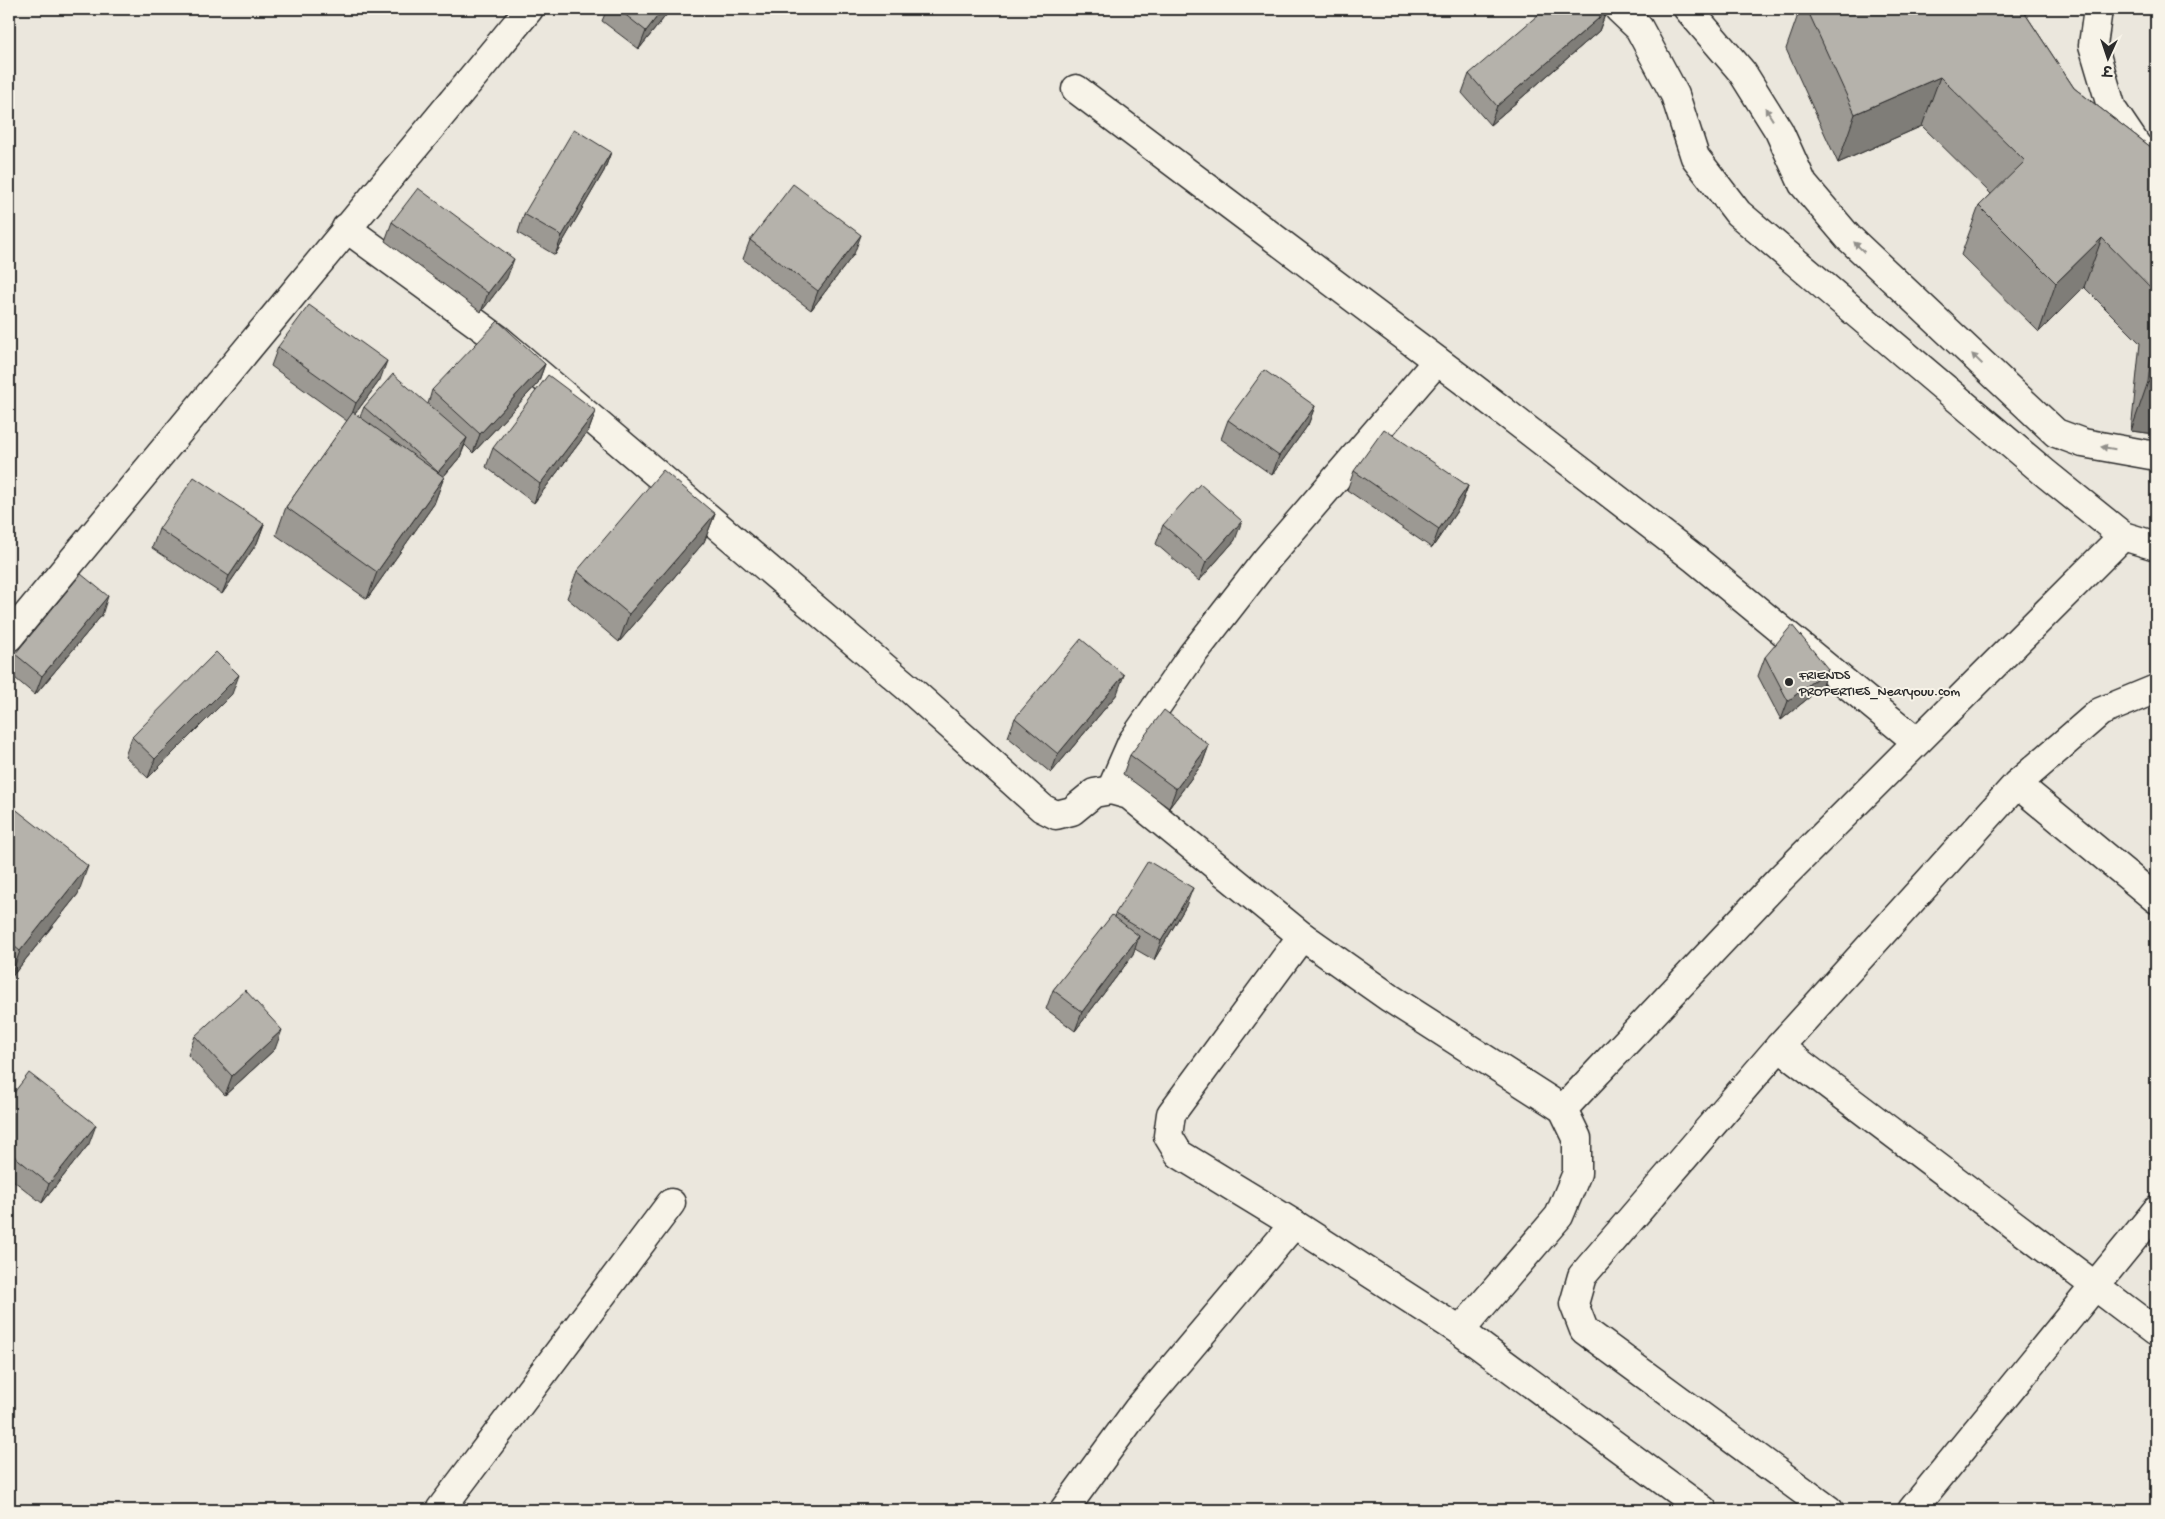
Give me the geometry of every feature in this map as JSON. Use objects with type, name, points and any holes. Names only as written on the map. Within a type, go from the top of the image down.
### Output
[{"type":"street","points":[[9,637],[529,9]]},
{"type":"street","points":[[1619,9],[1639,28],[1675,96],[1695,158],[1738,213],[2038,467],[2124,536],[2156,546]]},
{"type":"street","points":[[1688,9],[1742,72],[1779,131],[1803,184],[1848,237],[2056,433],[2083,443],[2156,456]]},
{"type":"street","points":[[2098,9],[2093,45],[2112,109],[2139,149],[2156,156]]},
{"type":"street","points":[[1076,89],[1438,361],[1695,559],[1916,741]]},
{"type":"street","points":[[346,228],[498,339],[912,691],[1042,808],[1056,815],[1072,811],[1094,793],[1111,790],[1129,795],[1302,936],[1390,998],[1563,1109],[1577,1138],[1578,1173],[1560,1216],[1460,1331]]},
{"type":"street","points":[[1111,790],[1132,742],[1192,655],[1266,560],[1438,361]]},
{"type":"street","points":[[1563,1109],[1780,879],[1916,741],[2124,536]]},
{"type":"street","points":[[1829,1510],[1584,1330],[1574,1304],[1582,1276],[1779,1047],[2017,784],[2100,712],[2156,689]]},
{"type":"street","points":[[2017,784],[2156,899]]},
{"type":"street","points":[[1302,936],[1171,1114],[1168,1136],[1179,1154],[1294,1224],[1460,1331],[1703,1510]]},
{"type":"street","points":[[1779,1047],[2156,1332]]},
{"type":"street","points":[[440,1510],[671,1202]]},
{"type":"street","points":[[1912,1510],[2156,1211]]},
{"type":"street","points":[[1064,1510],[1138,1409],[1294,1224]]},
{"type":"building","points":[[618,9],[663,9],[646,31]]},
{"type":"building","points":[[1545,9],[1603,9],[1606,12],[1497,106],[1469,74]]},
{"type":"building","points":[[1807,9],[2022,9],[2074,88],[2156,151],[2156,293],[2102,238],[2056,283],[1979,206],[2025,161],[1940,77],[1855,114]]},
{"type":"building","points":[[574,129],[611,152],[562,236],[524,214]]},
{"type":"building","points":[[793,184],[861,235],[818,291],[750,240]]},
{"type":"building","points":[[418,188],[514,259],[488,293],[392,222]]},
{"type":"building","points":[[309,305],[387,361],[356,403],[278,347]]},
{"type":"building","points":[[2156,309],[2156,383],[2148,382]]},
{"type":"building","points":[[498,321],[545,364],[480,434],[432,390]]},
{"type":"building","points":[[1264,370],[1315,406],[1279,456],[1228,420]]},
{"type":"building","points":[[393,374],[467,438],[438,472],[364,407]]},
{"type":"building","points":[[548,375],[596,411],[540,484],[493,448]]},
{"type":"building","points":[[353,412],[444,477],[377,572],[286,507]]},
{"type":"building","points":[[1384,429],[1468,486],[1439,529],[1354,471]]},
{"type":"building","points":[[663,470],[715,514],[629,614],[577,571]]},
{"type":"building","points":[[194,477],[264,524],[229,576],[159,529]]},
{"type":"building","points":[[1200,484],[1242,521],[1206,562],[1163,525]]},
{"type":"building","points":[[81,574],[108,596],[42,676],[15,654]]},
{"type":"building","points":[[1792,625],[1828,669],[1788,701],[1765,657]]},
{"type":"building","points":[[1081,639],[1124,675],[1058,754],[1015,718]]},
{"type":"building","points":[[216,652],[239,675],[155,759],[132,737]]},
{"type":"building","points":[[1164,710],[1209,745],[1176,789],[1130,755]]},
{"type":"building","points":[[9,804],[88,866],[20,951],[9,942]]},
{"type":"building","points":[[1148,861],[1193,888],[1161,941],[1115,914]]},
{"type":"building","points":[[1112,915],[1139,936],[1082,1012],[1053,990]]},
{"type":"building","points":[[245,990],[282,1030],[232,1076],[195,1036]]},
{"type":"building","points":[[29,1073],[96,1125],[49,1184],[9,1152],[9,1099]]},
{"type":"place","name":"FRIENDS PROPERTIES_Nearyouu.com","points":[[1789,682]]}]
